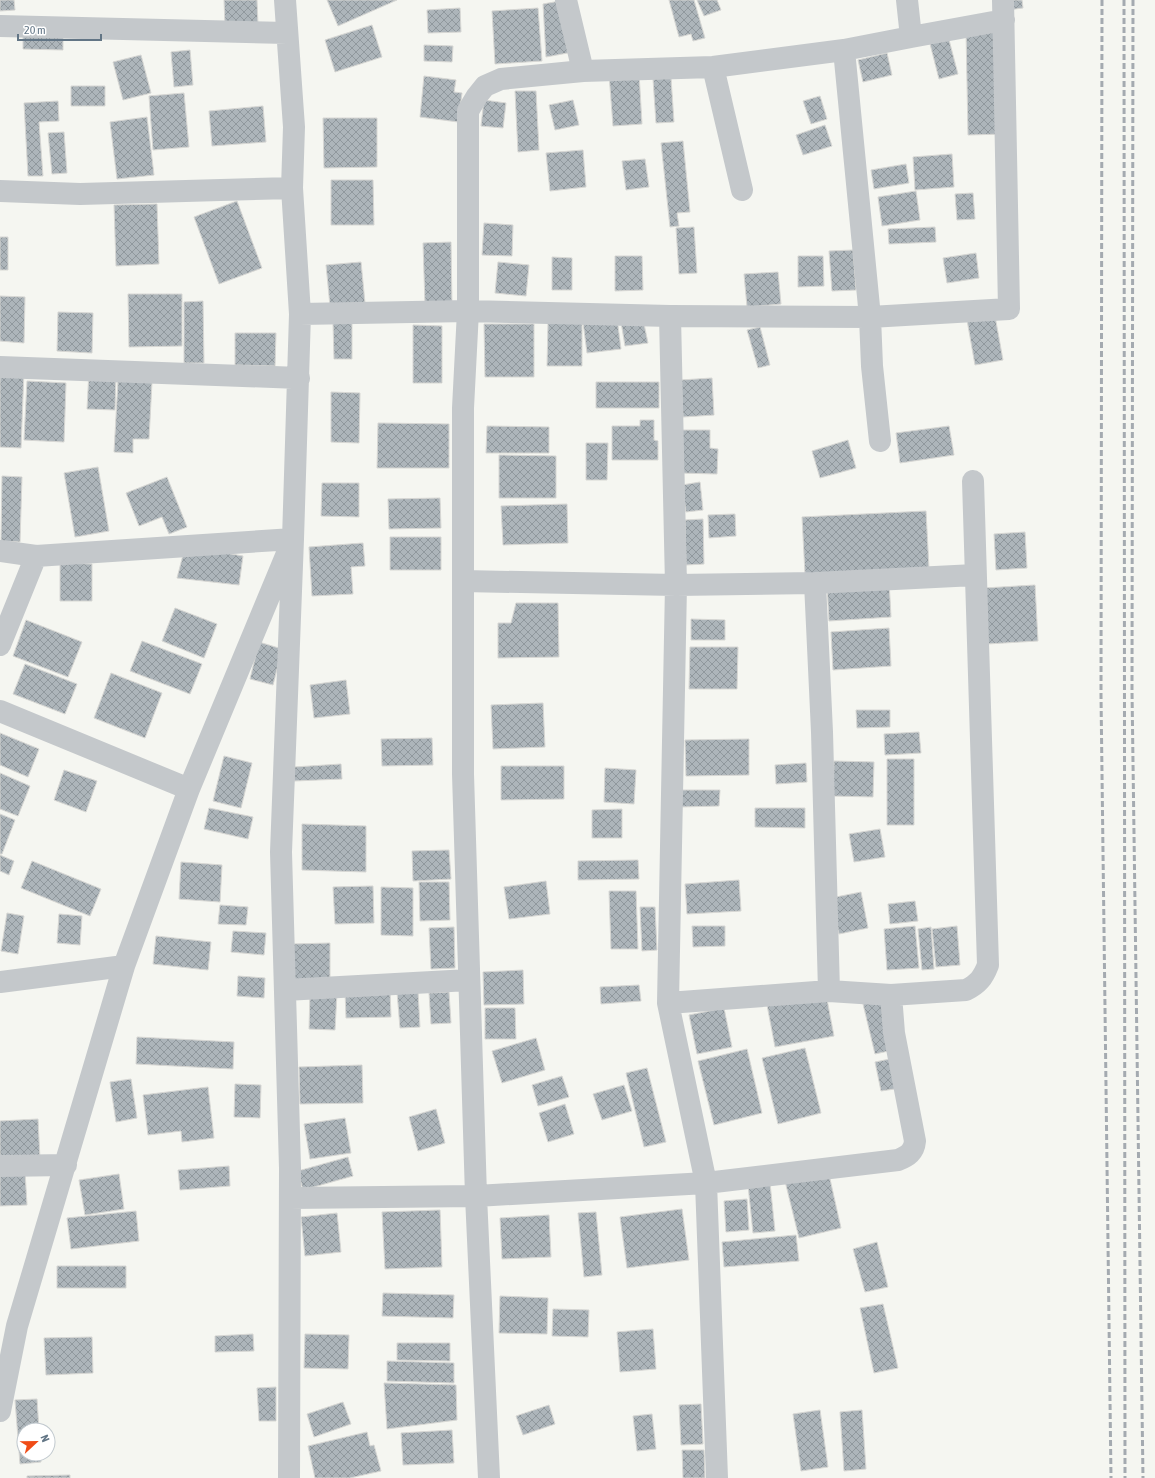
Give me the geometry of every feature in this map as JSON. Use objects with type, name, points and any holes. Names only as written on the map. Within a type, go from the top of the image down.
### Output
[{"type":"street","points":[[285,0],[294,127],[292,188],[300,314],[294,539],[282,852],[290,1198],[289,1478]]},
{"type":"street","points":[[566,0],[583,71]]},
{"type":"street","points":[[907,0],[911,37]]},
{"type":"street","points":[[300,314],[468,311],[670,316],[870,317],[1009,309],[1003,10],[911,37],[844,50],[714,67],[583,71],[502,79],[485,86],[468,111],[468,311],[463,408],[463,774],[476,1196],[489,1478]]},
{"type":"street","points":[[0,26],[287,33]]},
{"type":"street","points":[[844,50],[870,317],[872,366],[880,441]]},
{"type":"street","points":[[714,67],[742,190]]},
{"type":"street","points":[[0,192],[80,194],[292,188]]},
{"type":"street","points":[[670,316],[676,585],[668,1003],[706,1183],[717,1478]]},
{"type":"street","points":[[0,367],[299,378]]},
{"type":"street","points":[[668,1003],[829,991],[891,994],[966,990],[977,985],[984,976],[988,965],[973,481]]},
{"type":"street","points":[[0,551],[36,556],[294,539]]},
{"type":"street","points":[[0,1411],[9,1326],[42,1238],[66,1165],[124,966],[189,789],[294,539]]},
{"type":"street","points":[[0,646],[36,556]]},
{"type":"street","points":[[463,581],[676,585],[815,583],[975,575]]},
{"type":"street","points":[[815,583],[822,732],[829,991]]},
{"type":"street","points":[[0,711],[189,789]]},
{"type":"street","points":[[0,982],[124,966]]},
{"type":"street","points":[[285,990],[469,980]]},
{"type":"street","points":[[290,1198],[476,1196],[706,1183],[898,1160],[912,1152],[915,1141],[894,1033],[891,994]]},
{"type":"street","points":[[0,1166],[66,1165]]},
{"type":"building","points":[[0,0],[14,0],[15,10],[0,11]]},
{"type":"building","points":[[224,0],[257,0],[258,24],[225,26]]},
{"type":"building","points":[[327,0],[397,0],[338,26]]},
{"type":"building","points":[[669,0],[694,0],[705,38],[693,41],[691,34],[679,37]]},
{"type":"building","points":[[697,0],[717,0],[721,10],[704,16]]},
{"type":"building","points":[[1006,0],[1022,0],[1023,8],[1007,10]]},
{"type":"building","points":[[560,1],[573,52],[546,57],[543,4]]},
{"type":"building","points":[[460,8],[461,32],[428,33],[427,10]]},
{"type":"building","points":[[538,8],[542,61],[495,64],[492,11]]},
{"type":"building","points":[[372,25],[382,57],[335,72],[325,40]]},
{"type":"building","points":[[23,30],[63,30],[63,50],[23,49]]},
{"type":"building","points":[[966,30],[1001,30],[1003,134],[968,135]]},
{"type":"building","points":[[948,36],[958,74],[939,79],[929,40]]},
{"type":"building","points":[[424,45],[453,46],[452,62],[424,61]]},
{"type":"building","points":[[190,50],[193,85],[174,87],[171,52]]},
{"type":"building","points":[[887,53],[892,75],[863,82],[858,60]]},
{"type":"building","points":[[141,55],[151,93],[123,100],[113,62]]},
{"type":"building","points":[[639,73],[642,124],[613,126],[609,74]]},
{"type":"building","points":[[424,76],[456,80],[454,92],[462,93],[458,122],[420,117]]},
{"type":"building","points":[[671,78],[674,122],[656,123],[653,79]]},
{"type":"building","points":[[71,86],[105,86],[105,106],[71,106]]},
{"type":"building","points":[[515,91],[536,91],[539,150],[518,152]]},
{"type":"building","points":[[184,93],[189,147],[153,150],[149,96]]},
{"type":"building","points":[[820,96],[827,119],[811,124],[803,101]]},
{"type":"building","points":[[484,100],[506,103],[503,128],[481,126]]},
{"type":"building","points":[[573,100],[579,125],[555,130],[549,105]]},
{"type":"building","points":[[58,101],[59,121],[39,122],[43,176],[28,176],[24,103]]},
{"type":"building","points":[[263,106],[266,142],[212,146],[209,111]]},
{"type":"building","points":[[147,117],[154,175],[117,179],[110,122]]},
{"type":"building","points":[[323,118],[377,118],[377,167],[324,168]]},
{"type":"building","points":[[825,125],[832,146],[803,155],[796,135]]},
{"type":"building","points":[[64,132],[67,173],[52,174],[48,133]]},
{"type":"building","points":[[683,141],[690,212],[677,213],[679,226],[670,227],[661,143]]},
{"type":"building","points":[[583,150],[586,187],[550,191],[546,153]]},
{"type":"building","points":[[952,154],[954,187],[915,190],[913,157]]},
{"type":"building","points":[[645,159],[649,187],[626,190],[622,161]]},
{"type":"building","points":[[906,164],[909,183],[874,189],[871,170]]},
{"type":"building","points":[[331,180],[373,180],[374,225],[331,225]]},
{"type":"building","points":[[916,191],[920,220],[882,226],[878,197]]},
{"type":"building","points":[[973,193],[975,219],[957,220],[955,194]]},
{"type":"building","points":[[237,201],[262,268],[219,284],[194,217]]},
{"type":"building","points":[[157,204],[159,264],[116,266],[114,205]]},
{"type":"building","points":[[484,223],[513,225],[512,256],[482,255]]},
{"type":"building","points":[[694,227],[697,273],[679,274],[676,228]]},
{"type":"building","points":[[935,227],[936,242],[889,244],[888,229]]},
{"type":"building","points":[[0,237],[8,237],[8,270],[0,270]]},
{"type":"building","points":[[451,242],[452,305],[425,305],[423,243]]},
{"type":"building","points":[[853,250],[856,290],[832,291],[829,251]]},
{"type":"building","points":[[976,253],[979,278],[947,283],[943,258]]},
{"type":"building","points":[[615,256],[642,256],[643,290],[615,291]]},
{"type":"building","points":[[798,256],[823,256],[824,286],[798,287]]},
{"type":"building","points":[[552,257],[572,258],[572,290],[552,290]]},
{"type":"building","points":[[361,262],[365,303],[330,306],[326,265]]},
{"type":"building","points":[[498,262],[529,265],[526,296],[495,293]]},
{"type":"building","points":[[778,272],[781,304],[747,307],[744,274]]},
{"type":"building","points":[[128,294],[182,294],[182,346],[129,347]]},
{"type":"building","points":[[0,296],[25,297],[24,343],[0,341]]},
{"type":"building","points":[[203,301],[204,363],[184,363],[184,302]]},
{"type":"building","points":[[58,312],[93,313],[92,353],[57,351]]},
{"type":"building","points":[[995,316],[1003,360],[975,365],[967,320]]},
{"type":"building","points":[[617,318],[621,349],[587,353],[583,322]]},
{"type":"building","points":[[643,319],[648,343],[625,346],[621,322]]},
{"type":"building","points":[[333,323],[352,323],[352,359],[334,359]]},
{"type":"building","points":[[548,323],[582,323],[582,366],[547,366]]},
{"type":"building","points":[[484,324],[534,324],[534,377],[485,377]]},
{"type":"building","points":[[413,325],[442,326],[442,383],[413,383]]},
{"type":"building","points":[[760,327],[770,365],[758,368],[747,330]]},
{"type":"building","points":[[235,333],[276,333],[275,366],[235,365]]},
{"type":"building","points":[[24,370],[21,448],[0,447],[0,377]]},
{"type":"building","points":[[89,371],[116,373],[115,410],[87,409]]},
{"type":"building","points":[[712,378],[714,415],[683,417],[681,380]]},
{"type":"building","points":[[27,381],[66,383],[64,442],[24,440]]},
{"type":"building","points":[[118,381],[152,382],[149,439],[133,439],[133,453],[114,452]]},
{"type":"building","points":[[596,382],[659,382],[659,408],[596,408]]},
{"type":"building","points":[[331,392],[360,393],[359,443],[331,442]]},
{"type":"building","points":[[640,420],[654,420],[654,440],[658,441],[658,460],[612,460],[612,426],[640,426]]},
{"type":"building","points":[[378,423],[449,424],[449,468],[377,468]]},
{"type":"building","points":[[487,426],[549,427],[549,453],[486,453]]},
{"type":"building","points":[[949,426],[954,455],[900,463],[896,433]]},
{"type":"building","points":[[680,430],[710,430],[710,448],[718,449],[717,474],[680,473]]},
{"type":"building","points":[[848,440],[856,468],[820,478],[812,451]]},
{"type":"building","points":[[586,443],[608,443],[607,480],[586,480]]},
{"type":"building","points":[[499,455],[556,456],[556,498],[499,498]]},
{"type":"building","points":[[98,467],[109,531],[75,537],[64,473]]},
{"type":"building","points":[[2,476],[22,477],[20,542],[1,541]]},
{"type":"building","points":[[167,477],[187,527],[169,534],[162,517],[139,526],[126,493]]},
{"type":"building","points":[[700,482],[703,510],[686,512],[682,485]]},
{"type":"building","points":[[322,483],[359,483],[359,517],[321,516]]},
{"type":"building","points":[[440,498],[441,528],[389,529],[388,499]]},
{"type":"building","points":[[567,504],[568,543],[503,545],[501,506]]},
{"type":"building","points":[[926,511],[929,568],[805,574],[802,517]]},
{"type":"building","points":[[735,514],[736,536],[709,538],[708,515]]},
{"type":"building","points":[[703,519],[704,564],[686,565],[685,520]]},
{"type":"building","points":[[1025,532],[1027,568],[996,570],[994,534]]},
{"type":"building","points":[[390,537],[441,537],[441,570],[390,570]]},
{"type":"building","points":[[363,543],[365,566],[351,567],[353,594],[312,596],[309,547]]},
{"type":"building","points":[[225,553],[243,556],[239,585],[177,578],[183,555]]},
{"type":"building","points":[[60,563],[92,564],[92,601],[60,601]]},
{"type":"building","points":[[889,581],[891,617],[829,621],[827,585]]},
{"type":"building","points":[[1035,585],[1038,641],[987,644],[984,588]]},
{"type":"building","points":[[516,603],[558,603],[559,657],[498,658],[498,623],[511,623]]},
{"type":"building","points":[[175,608],[217,624],[204,658],[162,641]]},
{"type":"building","points":[[691,619],[725,620],[725,640],[691,640]]},
{"type":"building","points":[[26,620],[82,642],[68,677],[13,656]]},
{"type":"building","points":[[889,628],[891,666],[833,670],[831,632]]},
{"type":"building","points":[[142,641],[202,664],[190,694],[130,671]]},
{"type":"building","points":[[259,642],[282,649],[273,685],[250,679]]},
{"type":"building","points":[[690,647],[738,647],[737,689],[689,689]]},
{"type":"building","points":[[25,664],[77,684],[65,714],[13,694]]},
{"type":"building","points":[[111,673],[162,693],[145,738],[94,718]]},
{"type":"building","points":[[346,680],[350,714],[314,718],[310,685]]},
{"type":"building","points":[[543,703],[545,747],[493,749],[491,705]]},
{"type":"building","points":[[856,710],[890,710],[890,727],[857,728]]},
{"type":"building","points":[[919,732],[921,753],[885,755],[884,734]]},
{"type":"building","points":[[0,733],[39,749],[28,777],[0,765]]},
{"type":"building","points":[[432,738],[433,765],[382,766],[381,739]]},
{"type":"building","points":[[749,739],[749,775],[686,776],[685,740]]},
{"type":"building","points":[[224,756],[252,763],[241,808],[213,801]]},
{"type":"building","points":[[887,759],[914,759],[914,825],[887,825]]},
{"type":"building","points":[[834,761],[874,762],[873,797],[833,796]]},
{"type":"building","points":[[806,763],[807,782],[776,784],[775,765]]},
{"type":"building","points":[[341,764],[342,779],[294,781],[294,767]]},
{"type":"building","points":[[501,766],[564,766],[564,799],[501,800]]},
{"type":"building","points":[[605,768],[636,770],[634,804],[604,802]]},
{"type":"building","points":[[64,770],[97,781],[86,812],[54,800]]},
{"type":"building","points":[[0,773],[30,786],[18,816],[0,809]]},
{"type":"building","points":[[679,790],[720,790],[719,806],[679,807]]},
{"type":"building","points":[[209,808],[253,817],[248,839],[204,829]]},
{"type":"building","points":[[755,808],[805,808],[805,828],[755,827]]},
{"type":"building","points":[[622,809],[622,838],[592,838],[592,810]]},
{"type":"building","points":[[0,814],[15,820],[2,854],[0,854]]},
{"type":"building","points":[[302,824],[366,826],[366,872],[302,870]]},
{"type":"building","points":[[880,829],[885,857],[854,862],[849,834]]},
{"type":"building","points":[[449,850],[451,879],[413,881],[412,851]]},
{"type":"building","points":[[0,855],[14,861],[9,875],[0,871]]},
{"type":"building","points":[[638,860],[639,879],[578,880],[578,861]]},
{"type":"building","points":[[32,861],[101,889],[90,916],[21,888]]},
{"type":"building","points":[[181,862],[222,865],[220,902],[179,899]]},
{"type":"building","points":[[739,880],[741,911],[687,914],[685,884]]},
{"type":"building","points":[[546,881],[550,914],[509,919],[504,887]]},
{"type":"building","points":[[419,882],[449,882],[450,920],[420,921]]},
{"type":"building","points":[[373,886],[374,923],[335,924],[333,887]]},
{"type":"building","points":[[381,887],[413,888],[413,936],[381,935]]},
{"type":"building","points":[[609,891],[636,891],[638,949],[611,949]]},
{"type":"building","points":[[861,892],[868,928],[839,934],[831,898]]},
{"type":"building","points":[[915,901],[918,921],[890,924],[888,904]]},
{"type":"building","points":[[220,905],[248,907],[246,925],[218,924]]},
{"type":"building","points":[[640,907],[655,907],[657,950],[642,951]]},
{"type":"building","points":[[7,913],[24,916],[18,954],[1,951]]},
{"type":"building","points":[[59,914],[82,916],[80,945],[57,943]]},
{"type":"building","points":[[692,926],[725,926],[725,946],[693,947]]},
{"type":"building","points":[[915,926],[919,968],[887,970],[884,929]]},
{"type":"building","points":[[957,926],[960,965],[936,967],[932,929]]},
{"type":"building","points":[[454,927],[455,968],[431,969],[429,928]]},
{"type":"building","points":[[931,927],[934,969],[922,970],[918,929]]},
{"type":"building","points":[[233,931],[266,933],[264,955],[231,952]]},
{"type":"building","points":[[156,936],[211,942],[208,970],[153,964]]},
{"type":"building","points":[[330,943],[330,983],[292,982],[292,944]]},
{"type":"building","points":[[523,970],[524,1004],[484,1005],[483,972]]},
{"type":"building","points":[[238,976],[265,978],[264,998],[237,996]]},
{"type":"building","points":[[639,985],[641,1001],[601,1004],[600,987]]},
{"type":"building","points":[[390,990],[391,1017],[346,1018],[345,991]]},
{"type":"building","points":[[418,991],[420,1027],[400,1028],[397,992]]},
{"type":"building","points":[[310,992],[337,993],[335,1030],[309,1029]]},
{"type":"building","points":[[449,992],[451,1023],[431,1024],[429,993]]},
{"type":"building","points":[[826,994],[834,1036],[775,1047],[767,1005]]},
{"type":"building","points":[[882,1000],[893,1050],[875,1054],[863,1004]]},
{"type":"building","points":[[485,1008],[515,1008],[516,1039],[485,1039]]},
{"type":"building","points":[[724,1008],[732,1047],[697,1054],[689,1015]]},
{"type":"building","points":[[137,1037],[234,1042],[233,1069],[136,1064]]},
{"type":"building","points":[[536,1038],[545,1070],[502,1083],[492,1051]]},
{"type":"building","points":[[805,1048],[821,1113],[778,1124],[762,1058]]},
{"type":"building","points":[[747,1049],[762,1113],[714,1125],[698,1061]]},
{"type":"building","points":[[895,1058],[901,1088],[881,1091],[875,1062]]},
{"type":"building","points":[[362,1065],[363,1103],[300,1104],[299,1067]]},
{"type":"building","points":[[647,1068],[666,1142],[644,1147],[626,1073]]},
{"type":"building","points":[[562,1076],[569,1097],[538,1106],[532,1085]]},
{"type":"building","points":[[131,1079],[137,1118],[116,1122],[110,1082]]},
{"type":"building","points":[[235,1084],[261,1085],[260,1118],[234,1117]]},
{"type":"building","points":[[624,1085],[632,1111],[602,1120],[593,1094]]},
{"type":"building","points":[[208,1087],[214,1138],[182,1142],[181,1131],[148,1135],[143,1095]]},
{"type":"building","points":[[565,1104],[574,1134],[548,1142],[539,1113]]},
{"type":"building","points":[[436,1109],[445,1143],[418,1151],[409,1117]]},
{"type":"building","points":[[345,1118],[351,1153],[310,1159],[304,1124]]},
{"type":"building","points":[[38,1119],[40,1159],[0,1161],[0,1121]]},
{"type":"building","points":[[348,1157],[353,1176],[303,1190],[298,1171]]},
{"type":"building","points":[[229,1166],[230,1186],[180,1190],[178,1170]]},
{"type":"building","points":[[828,1170],[841,1228],[799,1238],[785,1181]]},
{"type":"building","points":[[0,1171],[25,1171],[27,1205],[0,1206]]},
{"type":"building","points":[[119,1174],[124,1209],[85,1215],[79,1180]]},
{"type":"building","points":[[770,1183],[775,1231],[753,1233],[748,1185]]},
{"type":"building","points":[[747,1199],[749,1230],[726,1232],[724,1201]]},
{"type":"building","points":[[682,1209],[689,1260],[627,1268],[620,1217]]},
{"type":"building","points":[[440,1210],[442,1267],[385,1269],[382,1212]]},
{"type":"building","points":[[136,1211],[139,1241],[71,1249],[67,1218]]},
{"type":"building","points":[[596,1212],[602,1275],[584,1277],[578,1213]]},
{"type":"building","points":[[337,1213],[341,1252],[305,1256],[301,1217]]},
{"type":"building","points":[[549,1215],[551,1257],[502,1259],[500,1218]]},
{"type":"building","points":[[796,1235],[799,1261],[724,1267],[722,1242]]},
{"type":"building","points":[[877,1242],[888,1287],[865,1292],[853,1249]]},
{"type":"building","points":[[57,1266],[126,1266],[126,1288],[57,1288]]},
{"type":"building","points":[[383,1293],[454,1295],[453,1318],[382,1316]]},
{"type":"building","points":[[500,1296],[548,1298],[547,1334],[499,1333]]},
{"type":"building","points":[[883,1304],[898,1368],[874,1373],[860,1308]]},
{"type":"building","points":[[553,1309],[589,1310],[588,1337],[552,1336]]},
{"type":"building","points":[[653,1329],[656,1369],[620,1372],[617,1332]]},
{"type":"building","points":[[253,1334],[254,1351],[215,1352],[215,1336]]},
{"type":"building","points":[[305,1334],[349,1335],[348,1369],[304,1368]]},
{"type":"building","points":[[92,1337],[93,1373],[46,1375],[44,1338]]},
{"type":"building","points":[[397,1343],[450,1343],[450,1361],[397,1360]]},
{"type":"building","points":[[387,1361],[454,1363],[454,1383],[387,1381]]},
{"type":"building","points":[[384,1383],[456,1385],[457,1420],[387,1429]]},
{"type":"building","points":[[276,1387],[276,1421],[259,1421],[257,1388]]},
{"type":"building","points":[[37,1399],[38,1422],[17,1422],[15,1400]]},
{"type":"building","points":[[343,1402],[351,1424],[314,1437],[307,1414]]},
{"type":"building","points":[[701,1404],[703,1444],[681,1445],[679,1405]]},
{"type":"building","points":[[549,1405],[555,1424],[523,1435],[516,1416]]},
{"type":"building","points":[[820,1410],[828,1467],[801,1471],[793,1414]]},
{"type":"building","points":[[862,1410],[866,1469],[844,1471],[840,1412]]},
{"type":"building","points":[[652,1414],[656,1449],[637,1451],[633,1416]]},
{"type":"building","points":[[452,1430],[454,1463],[403,1465],[401,1433]]},
{"type":"building","points":[[367,1432],[370,1446],[374,1445],[381,1471],[350,1478],[315,1478],[308,1446]]},
{"type":"building","points":[[682,1450],[704,1450],[705,1478],[683,1478]]},
{"type":"building","points":[[20,1462],[41,1462],[20,1464]]},
{"type":"building","points":[[70,1475],[70,1478],[27,1478],[27,1476]]},
{"type":"railway","points":[[1102,0],[1101,695],[1111,1478]]},
{"type":"railway","points":[[1124,0],[1125,1478]]},
{"type":"railway","points":[[1133,0],[1132,690],[1143,1478]]}]
